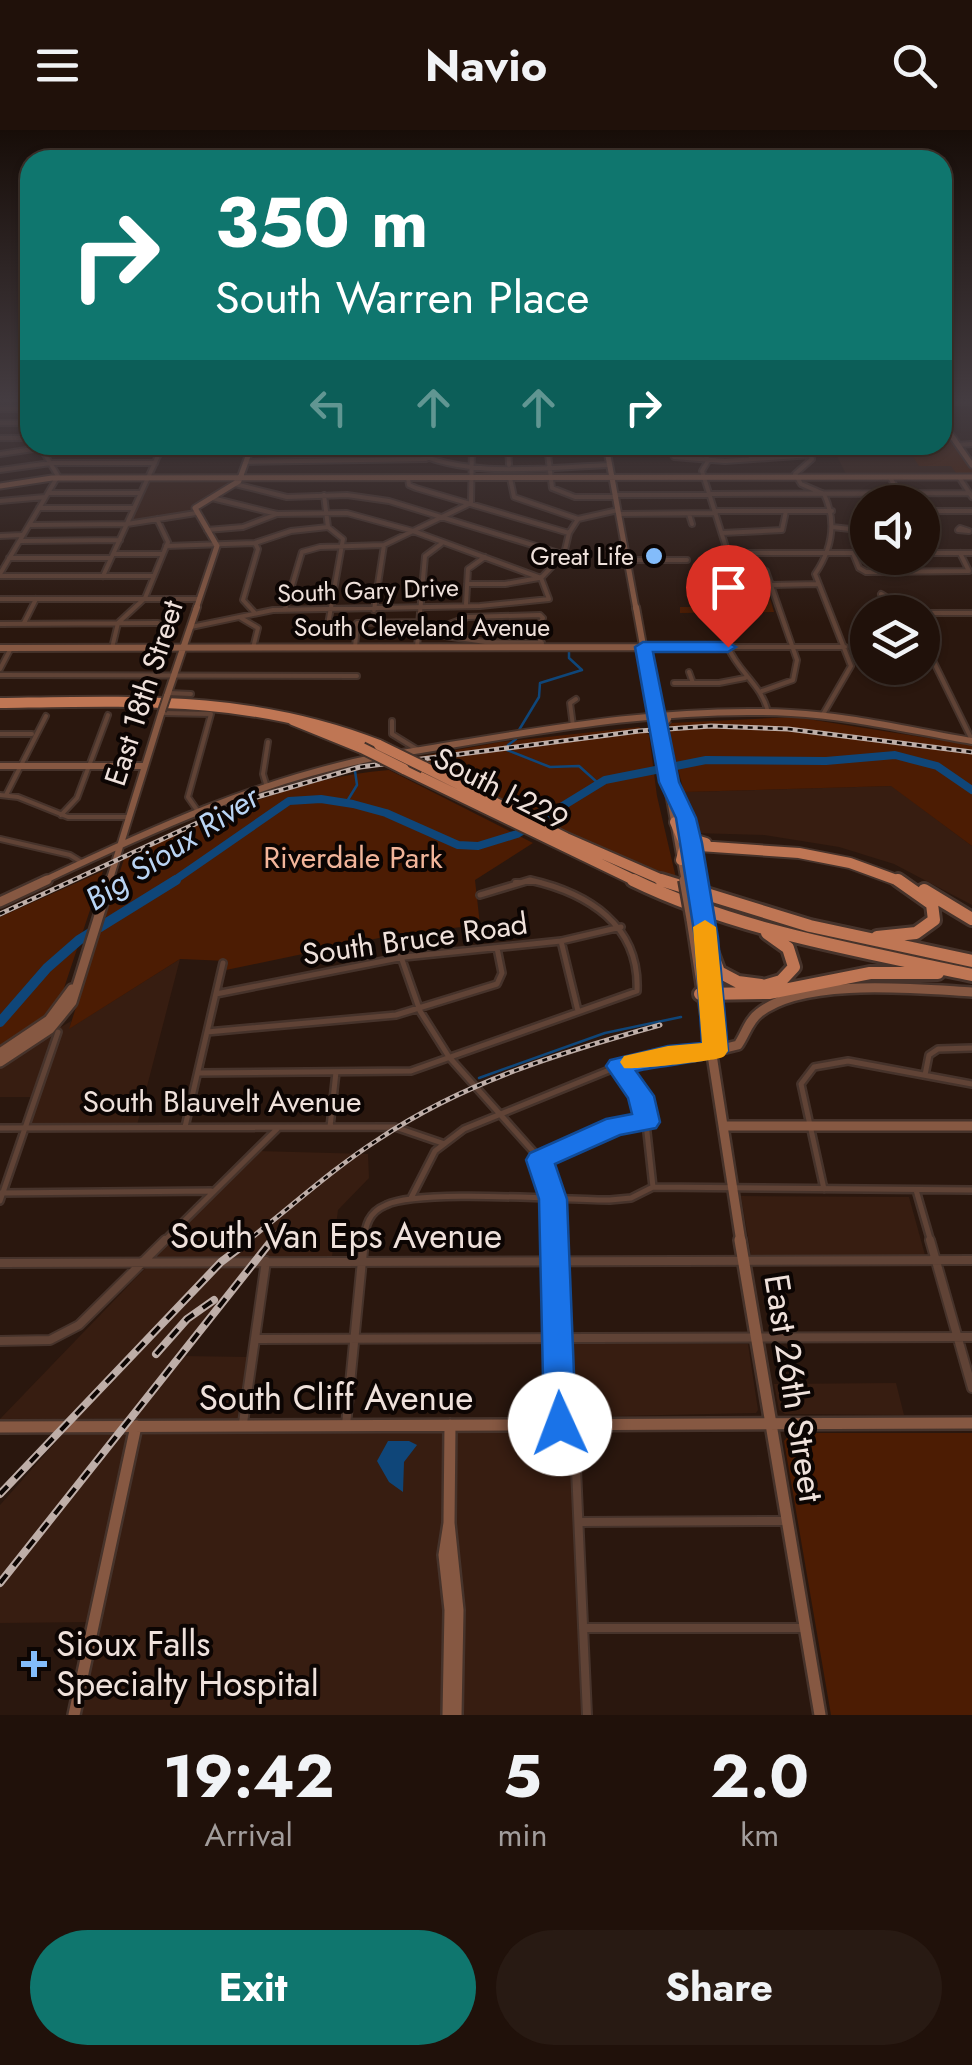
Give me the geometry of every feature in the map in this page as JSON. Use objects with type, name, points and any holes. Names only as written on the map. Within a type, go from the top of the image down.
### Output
[{"type":"highway","name":"South I-229","points":[[0,704],[200,702],[250,705],[323,720],[510,809],[655,892],[824,943],[972,976]]},
{"type":"highway","name":"South I-229","points":[[0,704],[226,708],[291,720],[362,748],[498,816],[668,883],[808,927],[972,961]]},
{"type":"highway","points":[[674,822],[689,842],[772,849],[842,862],[916,890],[930,901],[935,912],[929,927],[902,936],[856,936],[808,927]]},
{"type":"highway","points":[[689,842],[782,847],[851,861],[907,882],[972,919]]},
{"type":"highway","points":[[681,860],[689,842]]},
{"type":"highway","points":[[705,992],[775,984],[794,967],[788,948],[776,937],[717,913]]},
{"type":"highway","points":[[706,938],[712,962],[722,974],[746,984],[775,984]]},
{"type":"highway","points":[[705,992],[769,993],[870,973],[972,976]]},
{"type":"street","points":[[56,475],[0,575],[154,576]]},
{"type":"street","points":[[103,576],[150,475]]},
{"type":"street","points":[[218,546],[196,513],[197,504],[238,481],[241,475]]},
{"type":"street","points":[[471,503],[472,475]]},
{"type":"street","points":[[550,475],[552,488],[569,496],[850,494]]},
{"type":"street","name":"East 26th Street","points":[[612,475],[705,992],[733,1190],[820,1715]]},
{"type":"street","points":[[703,475],[728,554],[734,561],[765,569],[799,667],[793,681],[782,688],[762,691]]},
{"type":"street","points":[[796,475],[801,484],[824,494],[832,511],[829,554],[814,571],[845,646],[850,671],[822,716]]},
{"type":"street","points":[[890,477],[894,485]]},
{"type":"street","points":[[960,477],[971,495]]},
{"type":"street","points":[[0,486],[56,478],[238,481],[972,477]]},
{"type":"street","points":[[408,478],[416,488],[568,532]]},
{"type":"street","points":[[510,478],[514,496],[578,519]]},
{"type":"street","points":[[238,481],[286,497],[370,497],[564,554]]},
{"type":"street","points":[[0,502],[47,495],[141,493]]},
{"type":"street","points":[[324,495],[328,527]]},
{"type":"street","points":[[940,495],[971,495]]},
{"type":"street","points":[[210,497],[277,514],[348,512],[413,531],[541,578]]},
{"type":"street","points":[[285,610],[299,554],[314,548],[384,545],[471,503]]},
{"type":"street","points":[[39,508],[134,508]]},
{"type":"street","points":[[940,510],[972,510]]},
{"type":"street","points":[[467,584],[505,584],[541,578],[564,554],[568,532],[578,519],[600,511],[832,511]]},
{"type":"street","points":[[722,533],[782,530],[786,511]]},
{"type":"street","points":[[30,525],[126,524],[196,513]]},
{"type":"street","points":[[207,530],[243,527],[277,514]]},
{"type":"street","points":[[689,514],[692,524]]},
{"type":"street","points":[[112,648],[118,623],[145,598],[169,539],[157,520]]},
{"type":"street","points":[[166,546],[255,543],[296,530],[328,527],[342,536],[327,630]]},
{"type":"street","points":[[832,527],[850,529]]},
{"type":"street","points":[[0,536],[120,540]]},
{"type":"street","points":[[417,648],[425,556],[444,542]]},
{"type":"street","points":[[254,612],[243,600],[258,549],[255,543]]},
{"type":"street","points":[[374,610],[384,545]]},
{"type":"street","name":"East 18th Street","points":[[74,985],[218,546]]},
{"type":"street","points":[[728,554],[850,553]]},
{"type":"street","points":[[940,553],[972,553]]},
{"type":"street","points":[[940,571],[969,571],[960,553]]},
{"type":"street","points":[[0,554],[162,554]]},
{"type":"street","points":[[466,604],[469,566],[486,556]]},
{"type":"street","points":[[627,560],[687,560]]},
{"type":"street","name":"South Gary Drive","points":[[190,627],[215,626],[254,612],[512,604],[549,598],[541,578]]},
{"type":"street","points":[[771,585],[819,584]]},
{"type":"street","points":[[0,599],[199,599]]},
{"type":"street","points":[[24,623],[36,599]]},
{"type":"street","points":[[940,613],[972,613]]},
{"type":"street","points":[[418,632],[542,645],[536,630],[544,618],[474,617],[445,622],[431,632]]},
{"type":"street","points":[[240,618],[258,628],[253,648]]},
{"type":"street","points":[[0,624],[158,622]]},
{"type":"street","points":[[354,648],[357,623],[419,622]]},
{"type":"street","name":"South Cleveland Avenue","points":[[0,648],[845,646]]},
{"type":"street","points":[[728,647],[736,669],[762,691],[768,712]]},
{"type":"street","points":[[11,648],[0,672],[358,676]]},
{"type":"street","points":[[689,672],[693,682]]},
{"type":"street","points":[[940,675],[972,740]]},
{"type":"street","points":[[674,683],[747,678]]},
{"type":"street","points":[[168,694],[191,694]]},
{"type":"street","points":[[573,726],[570,703],[576,699]]},
{"type":"street","points":[[162,712],[211,714],[188,796],[198,810]]},
{"type":"street","points":[[0,902],[198,810],[266,784],[340,763],[418,750],[573,726],[768,712],[822,716],[972,740]]},
{"type":"street","points":[[62,815],[76,798],[108,715]]},
{"type":"street","points":[[46,716],[3,795],[62,815],[127,818]]},
{"type":"street","points":[[662,748],[662,728],[672,717]]},
{"type":"street","points":[[392,720],[392,734],[418,750]]},
{"type":"street","points":[[0,734],[34,734]]},
{"type":"street","points":[[266,784],[263,777],[268,742]]},
{"type":"street","points":[[0,766],[144,766]]},
{"type":"street","name":"East 26th Street","points":[[669,782],[689,842],[704,923],[705,992]]},
{"type":"street","points":[[0,840],[70,856],[83,864]]},
{"type":"street","points":[[198,1073],[403,1072],[637,992],[638,979],[621,928],[609,915],[534,880],[520,881],[492,895],[480,895]]},
{"type":"street","name":"South Bruce Road","points":[[216,994],[404,957],[561,941],[621,928]]},
{"type":"street","points":[[394,937],[420,1010],[449,1057],[540,1160],[553,1199],[560,1424]]},
{"type":"street","points":[[561,941],[578,1011]]},
{"type":"street","points":[[207,1032],[420,1010],[497,984],[502,972],[497,948]]},
{"type":"street","points":[[186,1128],[223,963]]},
{"type":"street","points":[[0,1053],[49,1020],[74,985]]},
{"type":"street","points":[[0,1062],[55,1024],[70,1007],[74,985]]},
{"type":"street","points":[[411,1198],[423,1170],[442,1143],[499,1114],[619,1066],[668,1054],[738,1046],[758,1013],[794,996],[823,992],[972,992]]},
{"type":"street","points":[[58,1032],[1,1196],[211,1192]]},
{"type":"street","points":[[925,1074],[929,1055],[938,1049],[972,1048]]},
{"type":"street","points":[[824,1190],[802,1084],[806,1073],[820,1063],[848,1061],[972,1084]]},
{"type":"street","points":[[619,1066],[641,1096],[653,1187]]},
{"type":"street","points":[[330,1127],[336,1072]]},
{"type":"street","points":[[540,1160],[616,1126],[647,1122]]},
{"type":"street","points":[[723,1126],[972,1126]]},
{"type":"street","points":[[0,1340],[62,1336],[80,1325],[280,1127]]},
{"type":"street","name":"South Blauvelt Avenue","points":[[0,1128],[399,1127],[442,1143]]},
{"type":"street","points":[[346,1425],[365,1227],[372,1212],[390,1202],[411,1198],[618,1200],[653,1187],[972,1190]]},
{"type":"street","points":[[916,1190],[972,1388]]},
{"type":"street","name":"South Van Eps Avenue","points":[[0,1262],[972,1260]]},
{"type":"street","points":[[242,1426],[266,1262]]},
{"type":"street","points":[[254,1340],[972,1337]]},
{"type":"street","points":[[574,1424],[587,1715]]},
{"type":"street","name":"South Cliff Avenue","points":[[0,1427],[972,1424]]},
{"type":"street","points":[[450,1425],[450,1522],[458,1610],[456,1715]]},
{"type":"street","points":[[74,1715],[136,1426]]},
{"type":"street","points":[[448,1715],[450,1610],[444,1555],[450,1522]]},
{"type":"street","points":[[578,1522],[788,1522]]},
{"type":"street","points":[[584,1628],[806,1628]]},
{"type":"shaded area","points":[[846,475],[959,476],[847,476]]},
{"type":"shaded area","points":[[151,480],[237,480],[196,503],[192,512],[131,521]]},
{"type":"shaded area","points":[[892,786],[972,846],[972,905],[894,864],[839,847],[764,835],[693,833],[684,792]]},
{"type":"shaded area","points":[[180,959],[137,1125],[30,1126],[39,1097],[0,1097],[0,1064],[71,1021],[70,1028]]},
{"type":"shaded area","points":[[258,1151],[368,1154],[369,1178],[338,1210],[332,1257],[258,1259],[184,1356],[248,1357],[238,1418],[0,1419]]},
{"type":"shaded area","points":[[741,1196],[909,1197],[925,1255],[751,1255]]},
{"type":"shaded area","points":[[562,1344],[748,1344],[758,1410],[570,1417]]},
{"type":"shaded area","points":[[896,1383],[904,1415],[785,1414],[779,1410],[774,1384]]},
{"type":"shaded area","points":[[574,1424],[587,1715],[74,1715],[94,1622],[0,1623],[0,1505],[70,1426]]},
{"type":"green space","points":[[692,594],[769,595],[774,612],[680,613],[680,607],[696,607]]},
{"type":"green space","points":[[795,717],[972,745],[972,846],[891,786],[684,792],[668,730],[671,723]]},
{"type":"green space","points":[[639,727],[649,735],[657,796],[676,878],[597,846],[412,758],[500,742]]},
{"type":"green space","name":"Riverdale Park","points":[[389,770],[533,843],[475,880],[480,925],[398,934],[226,970],[228,961],[180,959],[69,1029],[124,859],[252,802],[353,774]]},
{"type":"green space","points":[[103,871],[60,1000],[44,1019],[0,1048],[0,917]]},
{"type":"green space","points":[[791,1433],[972,1433],[972,1715],[831,1715],[784,1441]]},
{"type":"water","points":[[388,1441],[417,1445],[404,1462],[403,1492],[389,1482],[377,1461]]},
{"type":"waterway","points":[[519,730],[539,697],[540,683],[582,670],[569,658],[569,651]]},
{"type":"waterway","points":[[508,745],[516,739]]},
{"type":"waterway","points":[[507,750],[550,767],[579,766],[599,784]]},
{"type":"waterway","name":"Big Sioux River","points":[[172,882],[289,801],[321,799],[353,804],[386,813],[458,845],[478,846],[517,834],[605,780],[706,760],[826,761],[895,755],[937,766],[972,790]]},
{"type":"waterway","points":[[346,803],[357,785],[355,771]]},
{"type":"waterway","name":"Big Sioux River","points":[[0,1022],[47,968],[79,940],[176,880]]},
{"type":"waterway","points":[[479,1078],[605,1033],[681,1017]]},
{"type":"railway","points":[[0,914],[247,800],[360,767],[639,731],[711,726],[788,729],[972,752]]},
{"type":"railway","points":[[246,1242],[362,1151],[445,1101],[550,1058],[660,1025]]},
{"type":"railway","points":[[270,1242],[286,1222]]},
{"type":"railway","points":[[0,1494],[221,1262],[250,1240]]},
{"type":"railway","points":[[0,1583],[272,1240]]},
{"type":"railway","points":[[156,1354],[187,1319],[214,1300]]},
{"type":"slow traffic","points":[[633,1062],[679,1052],[715,1051],[705,927]]},
{"type":"place","name":"Great Life","points":[[654,556]]},
{"type":"place","name":"Sioux Falls Specialty Hospital","points":[[34,1664]]},
{"type":"route","points":[[560,1424],[553,1199],[540,1160],[616,1126],[647,1122],[641,1096],[619,1066],[679,1052],[715,1051],[706,938],[691,843],[681,804],[669,782],[643,647],[728,647]]}]
